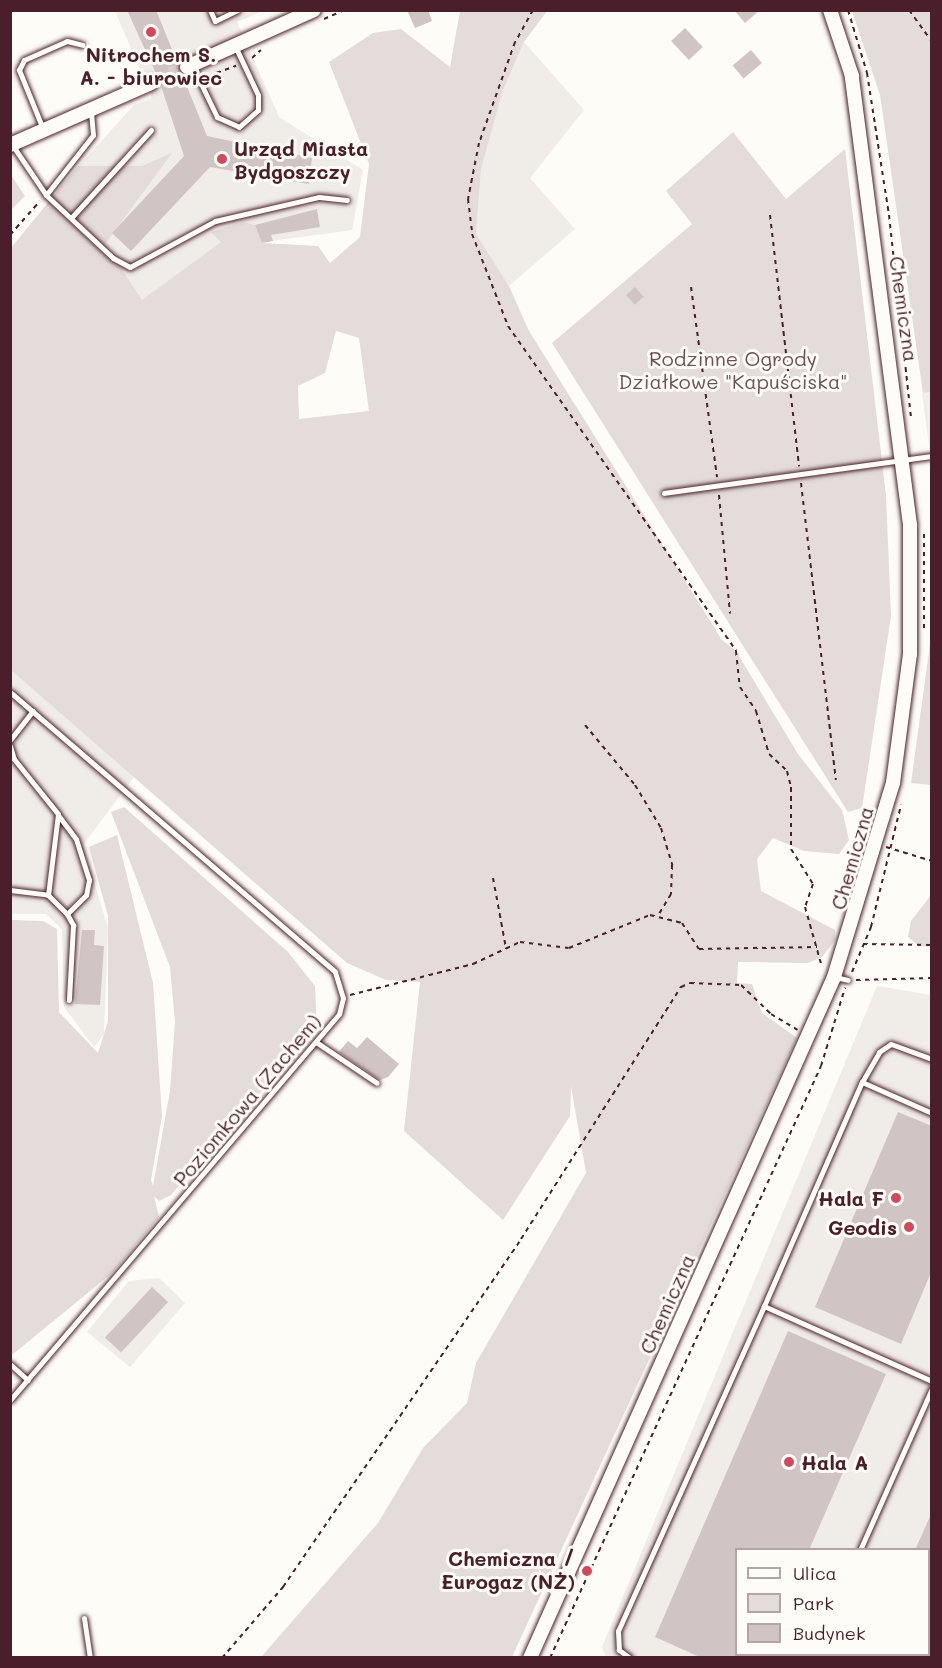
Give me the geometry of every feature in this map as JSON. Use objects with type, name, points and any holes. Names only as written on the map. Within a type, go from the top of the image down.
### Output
[{"type":"street","points":[[190,66],[314,10]]},
{"type":"street","name":"Chemiczna","points":[[530,1658],[808,1035],[841,978],[878,844],[892,783],[910,654],[912,588],[904,459],[852,76],[830,10]]},
{"type":"street","points":[[11,145],[151,83]]},
{"type":"lane","points":[[210,10],[215,21],[238,10]]},
{"type":"lane","points":[[44,131],[19,70],[24,60],[67,41],[83,45]]},
{"type":"lane","points":[[190,66],[216,117],[239,127],[258,110],[258,95],[235,45]]},
{"type":"lane","points":[[46,195],[93,135],[91,110]]},
{"type":"lane","points":[[70,218],[152,130]]},
{"type":"lane","points":[[11,145],[46,195],[113,258],[130,267],[215,221],[319,197],[347,200]]},
{"type":"lane","points":[[664,493],[932,456]]},
{"type":"lane","points":[[10,692],[335,972],[343,998]]},
{"type":"lane","points":[[10,741],[33,711]]},
{"type":"lane","points":[[10,746],[14,759],[76,839],[89,880],[86,895],[67,914]]},
{"type":"lane","points":[[48,895],[58,814]]},
{"type":"lane","points":[[10,890],[48,895],[67,914],[73,925],[69,1000]]},
{"type":"lane","name":"Poziomkowa (Zachem)","points":[[10,1400],[316,1042],[339,1014],[343,998]]},
{"type":"lane","points":[[316,1042],[378,1083]]},
{"type":"lane","points":[[630,1658],[619,1650],[618,1631],[862,1082],[879,1052],[891,1044],[932,1059]]},
{"type":"lane","points":[[862,1082],[932,1113]]},
{"type":"lane","points":[[764,1306],[932,1381]]},
{"type":"lane","points":[[10,1364],[28,1380]]},
{"type":"lane","points":[[861,1548],[932,1388]]},
{"type":"lane","points":[[84,1618],[90,1658]]},
{"type":"path","points":[[533,10],[496,89],[468,199],[483,270],[508,326],[736,651],[740,687],[756,711],[769,754],[786,771],[791,787],[791,849],[813,884],[805,907],[821,966],[841,978],[932,978]]},
{"type":"path","points":[[848,10],[867,73],[882,167],[911,423]]},
{"type":"path","points":[[909,10],[932,42]]},
{"type":"path","points":[[10,236],[46,195]]},
{"type":"path","points":[[770,215],[836,780]]},
{"type":"path","points":[[691,286],[718,485],[730,613]]},
{"type":"path","points":[[585,725],[635,786],[661,828],[672,865],[671,894],[658,916]]},
{"type":"path","points":[[551,1657],[820,1066],[841,978],[863,945],[893,850],[902,803]]},
{"type":"path","points":[[878,844],[932,861]]},
{"type":"path","points":[[493,878],[506,948]]},
{"type":"path","points":[[343,998],[473,964],[520,942],[569,948],[601,931],[658,916],[682,923],[699,949],[817,947]]},
{"type":"path","points":[[863,945],[932,945]]},
{"type":"path","points":[[222,1658],[283,1587],[521,1239],[681,987],[690,983],[741,985],[783,1023],[808,1035]]},
{"type":"shaded area","points":[[115,11],[263,11],[237,22],[279,117],[363,170],[352,230],[242,245],[177,275],[142,301],[128,297],[57,190],[134,105],[152,98]]},
{"type":"shaded area","points":[[524,42],[584,110],[530,178],[575,229],[509,286],[476,234],[481,170],[502,93]]},
{"type":"shaded area","points":[[931,392],[931,460],[922,393]]},
{"type":"shaded area","points":[[10,663],[134,777],[83,845],[108,928],[104,1034],[94,1047],[64,1007],[62,929],[46,914],[11,914]]},
{"type":"shaded area","points":[[877,986],[931,995],[931,1657],[606,1658],[602,1647]]},
{"type":"shaded area","points":[[159,1278],[185,1303],[130,1367],[87,1332],[129,1281]]},
{"type":"green space","points":[[460,11],[547,11],[524,42],[502,93],[481,170],[476,234],[509,286],[529,331],[722,640],[736,651],[798,754],[842,810],[849,840],[839,854],[804,851],[773,838],[757,859],[761,891],[835,930],[835,940],[822,957],[808,963],[738,962],[737,983],[752,984],[762,1013],[797,1038],[512,1657],[261,1657],[378,1523],[423,1448],[467,1403],[476,1363],[586,1173],[571,1086],[570,1116],[503,1220],[404,1131],[420,982],[386,980],[347,963],[11,670],[10,249],[78,166],[142,166],[172,153],[105,244],[142,300],[221,242],[211,232],[243,222],[255,225],[262,243],[318,246],[330,263],[360,237],[369,164],[329,62],[373,33],[401,29],[450,67]],"holes":[[[336,331],[359,338],[369,411],[299,419],[298,386],[325,373]]]},
{"type":"green space","points":[[852,11],[931,11],[931,392],[923,393],[880,95]]},
{"type":"green space","name":"Rodzinne Ogrody Działkowe \"Kapuściska\"","points":[[733,132],[786,199],[845,149],[886,495],[891,616],[862,808],[848,812],[552,343],[692,224],[666,191]]},
{"type":"green space","points":[[11,175],[25,196],[10,210]]},
{"type":"green space","points":[[931,637],[932,785],[911,783]]},
{"type":"green space","points":[[124,807],[288,952],[315,986],[317,1028],[171,1195],[159,1201],[154,1196],[159,1217],[112,1273],[12,1355],[11,920],[43,921],[57,929],[59,1012],[98,1053],[108,1021],[108,916],[89,847],[117,835],[153,983],[162,1116],[151,1180],[153,1186],[170,1091],[175,1022],[170,967],[111,812]]},
{"type":"green space","points":[[931,895],[931,947],[919,946],[908,937],[911,921]]},
{"type":"building","points":[[127,10],[156,10],[207,136],[312,158],[309,184],[210,167],[131,251],[112,233],[184,156],[159,80]]},
{"type":"building","points":[[407,10],[428,10],[432,21],[415,28]]},
{"type":"building","points":[[734,10],[760,10],[745,23]]},
{"type":"building","points":[[685,28],[703,47],[689,60],[671,41]]},
{"type":"building","points":[[751,50],[762,63],[744,78],[733,65]]},
{"type":"building","points":[[317,209],[320,227],[271,235],[273,241],[262,243],[255,225]]},
{"type":"building","points":[[635,287],[644,297],[635,305],[626,295]]},
{"type":"building","points":[[82,930],[95,930],[94,945],[104,946],[100,1005],[75,1004]]},
{"type":"building","points":[[367,1037],[399,1064],[388,1077],[380,1080],[339,1052],[348,1041],[357,1048]]},
{"type":"building","name":"Hala F","points":[[898,1112],[932,1126],[932,1270],[901,1344],[815,1307]]},
{"type":"building","points":[[152,1287],[168,1302],[121,1352],[105,1337]]},
{"type":"building","name":"Hala A","points":[[788,1331],[886,1374],[810,1548],[735,1548],[736,1658],[702,1658],[655,1637]]},
{"type":"building","points":[[932,1512],[932,1550],[916,1548]]},
{"type":"tunnel","points":[[151,83],[187,67]]},
{"type":"place","name":"Nitrochem S. A. - biurowiec","points":[[151,32]]},
{"type":"place","name":"Urząd Miasta Bydgoszczy","points":[[222,159]]},
{"type":"place","name":"Hala F","points":[[896,1198]]},
{"type":"place","name":"Geodis","points":[[909,1227]]},
{"type":"place","name":"Hala A","points":[[789,1462]]},
{"type":"place","name":"Chemiczna / Eurogaz (NŻ)","points":[[587,1571]]}]
